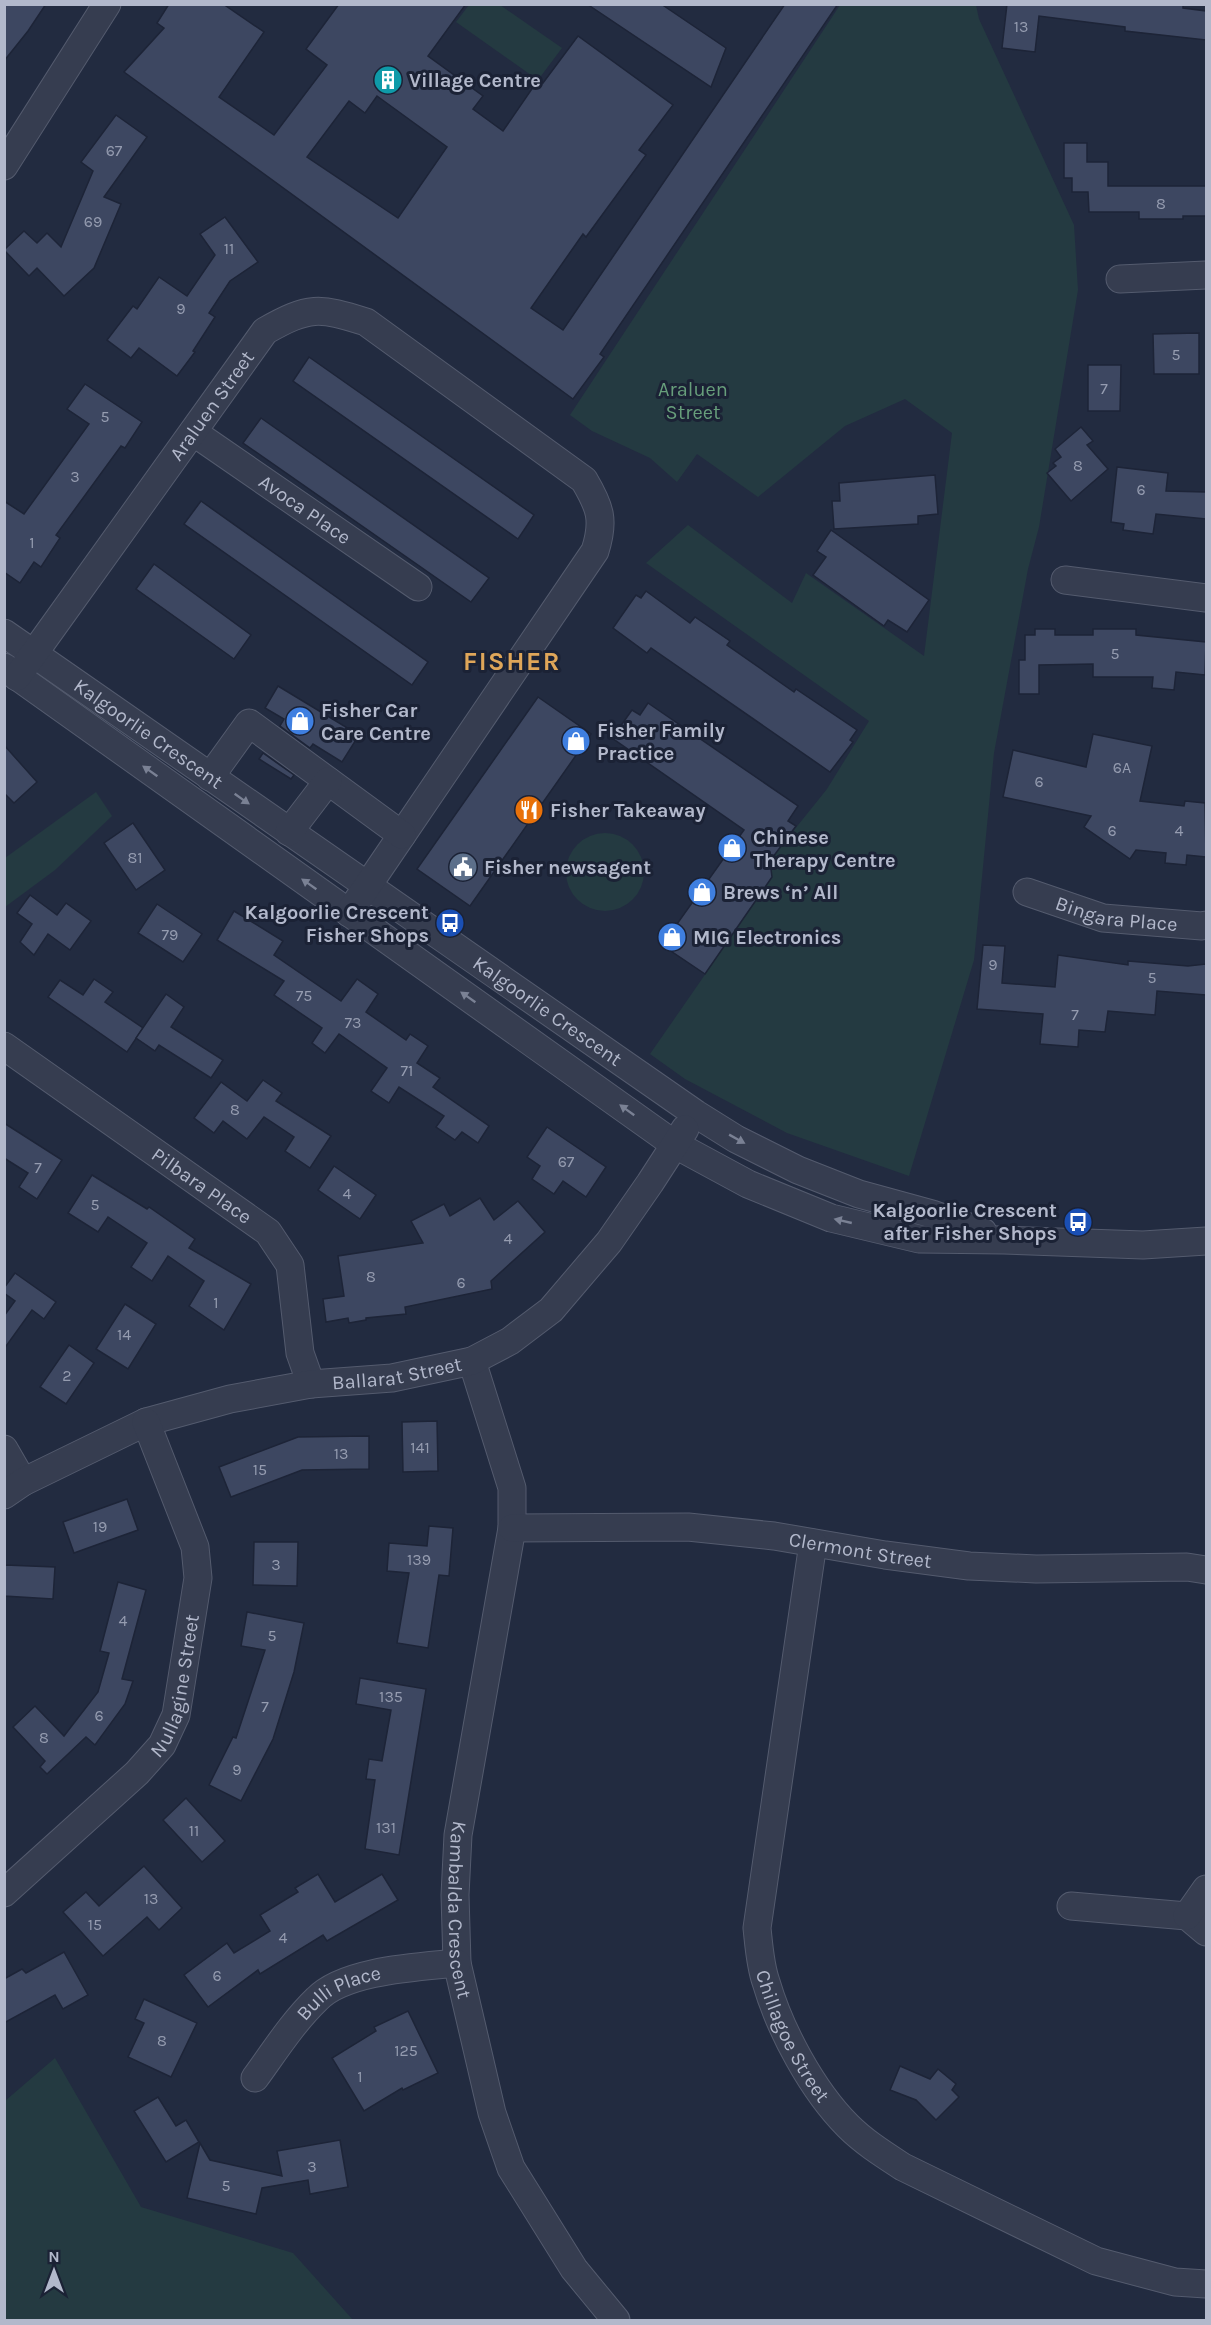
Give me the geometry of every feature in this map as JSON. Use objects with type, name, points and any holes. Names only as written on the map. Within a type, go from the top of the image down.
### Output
[{"type":"street","points":[[4,166],[107,4]]},
{"type":"street","points":[[1120,279],[1206,275]]},
{"type":"street","name":"Araluen Street","points":[[11,672],[34,654],[266,331],[292,315],[311,310],[331,311],[366,322],[584,480],[595,499],[602,521],[595,551],[349,913]]},
{"type":"street","name":"Avoca Place","points":[[193,432],[418,587]]},
{"type":"street","points":[[1065,580],[1206,598]]},
{"type":"street","name":"Kalgoorlie Crescent","points":[[4,633],[696,1114],[736,1139],[798,1170],[859,1194],[932,1214],[1004,1240]]},
{"type":"street","name":"Kalgoorlie Crescent","points":[[11,672],[674,1144],[748,1184],[831,1218],[919,1239],[1143,1245],[1206,1241]]},
{"type":"street","points":[[210,777],[249,723],[402,835]]},
{"type":"street","points":[[289,832],[328,781]]},
{"type":"street","name":"Bingara Place","points":[[1027,892],[1103,918],[1206,925]]},
{"type":"street","name":"Pilbara Place","points":[[4,1046],[268,1232],[290,1265],[300,1353],[311,1384]]},
{"type":"street","name":"Ballarat Street","points":[[14,1489],[146,1422],[230,1399],[311,1384],[392,1378],[472,1361],[510,1341],[551,1310],[609,1242],[696,1114]]},
{"type":"street","name":"Kambalda Crescent","points":[[472,1361],[512,1488],[512,1528],[458,1835],[455,1895],[457,1963],[492,2113],[511,2168],[574,2269],[616,2320]]},
{"type":"street","name":"Nullagine Street","points":[[4,1893],[137,1773],[162,1745],[176,1716],[198,1578],[195,1547],[146,1422]]},
{"type":"street","points":[[4,1449],[14,1489]]},
{"type":"street","name":"Clermont Street","points":[[512,1528],[688,1527],[774,1536],[885,1556],[969,1566],[1036,1569],[1187,1568],[1206,1570]]},
{"type":"street","name":"Chillagoe Street","points":[[813,1543],[757,1928],[765,1980],[776,2013],[795,2050],[816,2086],[847,2125],[874,2149],[903,2167],[1096,2261],[1175,2282],[1206,2284]]},
{"type":"street","points":[[1071,1905],[1197,1924],[1206,1888]]},
{"type":"street","name":"Bulli Place","points":[[255,2078],[318,1997],[347,1981],[376,1973],[457,1963]]},
{"type":"green space","points":[[469,5],[500,5],[562,48],[538,80],[456,22]]},
{"type":"green space","points":[[840,5],[976,5],[979,19],[1074,225],[1078,290],[1039,527],[1028,569],[994,753],[974,960],[909,1176],[787,1133],[685,1079],[650,1054],[772,878],[770,860],[827,789],[869,721],[646,563],[688,525],[792,603],[806,573],[924,656],[952,433],[905,399],[845,426],[758,497],[697,454],[677,482],[650,458],[592,431],[570,415]]},
{"type":"green space","points":[[96,792],[112,816],[55,870],[5,907],[5,858]]},
{"type":"green space","points":[[605,833],[620,836],[633,844],[641,857],[644,872],[641,887],[633,900],[620,908],[605,911],[590,908],[577,900],[569,887],[566,872],[569,857],[577,844],[590,836]]},
{"type":"green space","points":[[55,2058],[141,2207],[293,2253],[353,2320],[5,2320],[5,2101]]},
{"type":"building","points":[[4,4],[46,4],[4,61]]},
{"type":"building","points":[[169,4],[223,4],[264,32],[219,97],[274,135],[327,65],[306,49],[339,4],[466,4],[428,56],[483,96],[473,109],[503,131],[538,80],[543,83],[578,36],[673,105],[639,150],[646,155],[586,237],[583,234],[531,308],[563,330],[785,4],[838,4],[600,354],[604,357],[573,399],[124,72],[164,28],[157,23]],"holes":[[[377,96],[447,147],[398,218],[307,157],[349,101],[365,113]]]},
{"type":"building","points":[[587,4],[661,4],[726,48],[711,87]]},
{"type":"building","points":[[1007,4],[1183,4],[1183,8],[1206,11],[1206,40],[1125,31],[1125,27],[1039,16],[1035,52],[1002,48]]},
{"type":"building","points":[[116,115],[147,137],[104,197],[121,204],[94,268],[64,296],[37,268],[29,276],[4,250],[24,231],[37,243],[47,233],[61,247],[93,171],[81,162]]},
{"type":"building","points":[[1064,143],[1087,143],[1087,162],[1108,162],[1108,186],[1206,186],[1206,216],[1183,216],[1183,219],[1139,219],[1139,212],[1089,212],[1088,192],[1072,192],[1072,178],[1064,178]]},
{"type":"building","points":[[225,217],[258,262],[230,281],[209,313],[215,317],[193,351],[195,352],[177,376],[139,348],[131,358],[107,340],[133,306],[137,309],[159,277],[187,296],[215,255],[200,234]]},
{"type":"building","points":[[1199,333],[1199,374],[1154,374],[1153,334]]},
{"type":"building","points":[[309,357],[534,515],[518,539],[293,381]]},
{"type":"building","points":[[1088,365],[1121,365],[1120,411],[1088,411]]},
{"type":"building","points":[[85,384],[142,422],[125,448],[121,446],[56,535],[60,538],[41,567],[34,562],[20,583],[4,572],[4,501],[24,514],[89,424],[67,409]]},
{"type":"building","points":[[261,418],[489,578],[471,602],[243,443]]},
{"type":"building","points":[[1081,427],[1093,441],[1087,445],[1108,469],[1071,501],[1047,473],[1056,466],[1053,463],[1061,457],[1055,449]]},
{"type":"building","points":[[1117,467],[1168,473],[1166,491],[1206,492],[1206,519],[1156,514],[1153,534],[1123,530],[1124,524],[1111,522]]},
{"type":"building","points":[[935,475],[938,514],[918,516],[918,524],[834,529],[832,501],[840,501],[839,483]]},
{"type":"building","points":[[201,501],[428,662],[412,685],[184,524]]},
{"type":"building","points":[[831,530],[929,600],[907,632],[888,620],[884,626],[813,575],[826,557],[817,551]]},
{"type":"building","points":[[154,564],[251,635],[234,659],[136,589]]},
{"type":"building","points":[[646,591],[690,623],[695,617],[730,641],[727,645],[794,692],[796,689],[857,730],[850,740],[853,742],[830,772],[651,648],[647,653],[613,628],[636,595],[641,598]]},
{"type":"building","points":[[1035,629],[1055,629],[1055,635],[1093,635],[1093,629],[1136,629],[1136,635],[1206,642],[1205,675],[1176,672],[1174,690],[1152,688],[1153,677],[1093,677],[1093,664],[1039,665],[1039,694],[1019,694],[1019,660],[1025,660],[1025,635],[1035,635]]},
{"type":"building","points":[[278,686],[359,735],[342,762],[313,744],[310,748],[280,726],[284,719],[265,708]]},
{"type":"building","points":[[538,697],[591,734],[470,906],[417,869]]},
{"type":"building","points":[[648,703],[798,806],[788,821],[796,826],[770,861],[772,877],[705,974],[662,945],[744,830],[612,738],[632,710],[640,715]]},
{"type":"building","points":[[1093,734],[1152,746],[1140,801],[1184,806],[1185,801],[1205,803],[1206,857],[1187,855],[1186,865],[1165,863],[1166,853],[1136,850],[1130,859],[1084,827],[1091,816],[1003,797],[1013,750],[1086,767]]},
{"type":"building","points":[[4,745],[37,782],[14,803],[4,793]]},
{"type":"building","points":[[263,753],[294,775],[291,779],[259,759]]},
{"type":"building","points":[[133,823],[165,870],[136,890],[104,843]]},
{"type":"building","points":[[30,895],[57,915],[66,903],[91,921],[70,950],[48,934],[34,955],[20,942],[32,924],[17,913]]},
{"type":"building","points":[[157,904],[202,934],[183,962],[138,933]]},
{"type":"building","points":[[234,911],[283,941],[274,955],[341,1001],[357,979],[378,994],[366,1012],[406,1040],[410,1034],[428,1046],[417,1063],[440,1078],[433,1087],[489,1126],[478,1143],[462,1132],[455,1140],[436,1127],[444,1116],[399,1087],[389,1103],[371,1091],[387,1068],[339,1034],[325,1053],[312,1043],[322,1028],[274,995],[284,981],[217,940]]},
{"type":"building","points":[[983,945],[1005,946],[1002,983],[1055,987],[1058,955],[1128,965],[1128,961],[1188,966],[1206,964],[1206,995],[1157,991],[1155,1015],[1108,1011],[1105,1032],[1079,1030],[1078,1047],[1040,1044],[1043,1014],[977,1009]]},
{"type":"building","points":[[94,979],[113,992],[105,1002],[143,1028],[127,1052],[48,997],[60,980],[83,995]]},
{"type":"building","points":[[166,994],[184,1007],[171,1027],[223,1060],[211,1078],[159,1045],[155,1051],[136,1038]]},
{"type":"building","points":[[263,1080],[282,1093],[276,1101],[331,1136],[310,1168],[285,1151],[294,1137],[264,1117],[247,1139],[223,1121],[214,1133],[194,1118],[221,1082],[247,1101]]},
{"type":"building","points":[[4,1123],[62,1160],[37,1199],[19,1187],[28,1173],[4,1158]]},
{"type":"building","points":[[547,1127],[606,1167],[586,1197],[563,1181],[554,1194],[532,1179],[540,1166],[527,1157]]},
{"type":"building","points":[[334,1166],[376,1195],[360,1219],[318,1190]]},
{"type":"building","points":[[92,1175],[147,1209],[149,1207],[195,1239],[189,1248],[251,1284],[224,1330],[189,1306],[204,1281],[168,1256],[152,1281],[131,1267],[147,1243],[108,1217],[98,1232],[68,1213]]},
{"type":"building","points":[[480,1198],[494,1220],[518,1201],[545,1232],[491,1281],[492,1289],[405,1307],[406,1314],[366,1318],[366,1320],[349,1323],[348,1318],[326,1322],[323,1299],[344,1296],[338,1256],[423,1243],[411,1221],[444,1204],[450,1216]]},
{"type":"building","points":[[15,1273],[56,1302],[44,1319],[32,1310],[4,1349],[4,1316],[15,1301],[4,1293],[4,1288]]},
{"type":"building","points":[[125,1304],[156,1324],[128,1369],[96,1349]]},
{"type":"building","points":[[69,1345],[94,1363],[66,1404],[40,1387]]},
{"type":"building","points":[[437,1421],[438,1471],[403,1472],[402,1422]]},
{"type":"building","points":[[369,1436],[369,1469],[302,1470],[231,1497],[219,1467],[298,1437]]},
{"type":"building","points":[[127,1499],[138,1530],[74,1553],[63,1522]]},
{"type":"building","points":[[429,1526],[453,1528],[449,1576],[439,1575],[428,1648],[397,1643],[409,1573],[387,1571],[389,1543],[427,1546]]},
{"type":"building","points":[[254,1542],[298,1542],[297,1586],[253,1585]]},
{"type":"building","points":[[5,1565],[55,1567],[53,1599],[4,1596]]},
{"type":"building","points":[[118,1582],[146,1590],[122,1679],[133,1681],[125,1704],[95,1745],[86,1737],[47,1774],[40,1767],[45,1761],[13,1727],[35,1706],[64,1736],[98,1692],[109,1653],[100,1651]]},
{"type":"building","points":[[247,1612],[304,1623],[294,1672],[273,1739],[241,1801],[209,1785],[233,1737],[236,1738],[265,1650],[241,1646]]},
{"type":"building","points":[[360,1678],[426,1689],[399,1855],[365,1849],[375,1780],[366,1779],[369,1759],[382,1761],[391,1710],[356,1704]]},
{"type":"building","points":[[186,1798],[225,1841],[202,1862],[163,1820]]},
{"type":"building","points":[[144,1866],[182,1908],[159,1930],[147,1917],[103,1956],[63,1912],[86,1892],[99,1906]]},
{"type":"building","points":[[318,1874],[335,1902],[382,1874],[398,1900],[327,1941],[323,1935],[260,1974],[258,1970],[208,2007],[184,1975],[227,1943],[234,1953],[270,1931],[260,1915],[298,1892],[295,1888]]},
{"type":"building","points":[[64,1952],[88,1995],[63,2009],[55,1995],[4,2023],[4,1979],[22,1969],[26,1973]]},
{"type":"building","points":[[144,1999],[197,2023],[171,2077],[128,2057],[144,2023],[135,2019]]},
{"type":"building","points":[[408,2011],[438,2073],[403,2090],[402,2088],[364,2111],[332,2058],[376,2031],[374,2027]]},
{"type":"building","points":[[900,2066],[930,2079],[938,2069],[956,2084],[952,2090],[959,2097],[936,2120],[916,2100],[890,2090]]},
{"type":"building","points":[[158,2097],[176,2126],[186,2120],[199,2142],[166,2162],[134,2111]]},
{"type":"building","points":[[340,2140],[348,2187],[310,2194],[308,2180],[262,2188],[256,2214],[187,2198],[200,2143],[210,2160],[282,2176],[277,2151]]},
{"type":"place","name":"Village Centre","points":[[388,80]]},
{"type":"place","name":"Fisher Car Care Centre","points":[[300,721]]},
{"type":"place","name":"Fisher Family Practice","points":[[576,741]]},
{"type":"place","name":"Fisher Takeaway","points":[[529,810]]},
{"type":"place","name":"Chinese Therapy Centre","points":[[732,848]]},
{"type":"place","name":"Fisher newsagent","points":[[463,867]]},
{"type":"place","name":"Brews ‘n’ All","points":[[702,892]]},
{"type":"place","name":"Kalgoorlie Crescent Fisher Shops","points":[[450,923]]},
{"type":"place","name":"MIG Electronics","points":[[672,937]]},
{"type":"place","name":"Kalgoorlie Crescent after Fisher Shops","points":[[1078,1222]]},
{"type":"district","name":"FISHER","points":[[512,661]]}]
